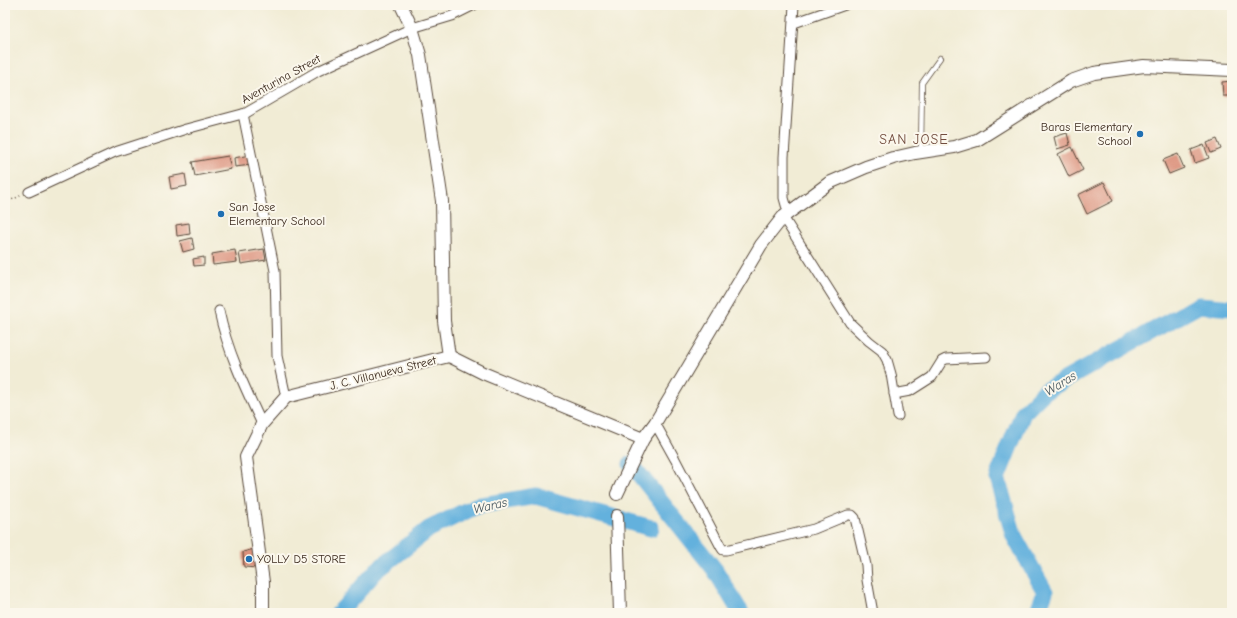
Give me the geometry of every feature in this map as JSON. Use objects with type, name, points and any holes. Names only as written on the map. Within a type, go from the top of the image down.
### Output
[{"type":"street","name":"J. C. Villanueva Street","points":[[286,397],[449,356],[444,321],[442,201],[420,55],[412,28],[400,5]]},
{"type":"street","name":"Aventurina Street","points":[[29,192],[115,152],[186,129],[244,114],[318,71],[412,28],[452,16],[474,5]]},
{"type":"street","points":[[794,5],[784,157],[784,198],[786,214],[850,323],[882,351],[887,360],[898,416]]},
{"type":"street","points":[[794,23],[845,5]]},
{"type":"street","points":[[616,494],[643,438],[655,423],[761,245],[786,214],[829,183],[866,167],[893,158],[954,147],[977,140],[1071,81],[1094,73],[1144,66],[1232,70]]},
{"type":"street","points":[[244,114],[275,271],[277,356],[286,397],[262,424],[246,458],[263,582],[263,613]]},
{"type":"street","points":[[219,311],[223,331],[248,395],[262,424]]},
{"type":"street","points":[[449,356],[483,373],[643,438]]},
{"type":"street","points":[[894,394],[910,391],[932,377],[942,361],[946,359],[986,357]]},
{"type":"street","points":[[655,423],[720,547],[723,550],[814,529],[848,515],[852,515],[855,518],[866,565],[873,613]]},
{"type":"street","points":[[617,516],[620,613]]},
{"type":"lane","points":[[921,152],[922,83],[940,58]]},
{"type":"path","points":[[5,203],[29,192]]},
{"type":"building","points":[[1232,81],[1232,96],[1223,96],[1222,82]]},
{"type":"building","points":[[1067,133],[1070,145],[1057,149],[1054,137]]},
{"type":"building","points":[[1217,139],[1221,149],[1211,153],[1207,143]]},
{"type":"building","points":[[1204,145],[1209,158],[1195,163],[1191,150]]},
{"type":"building","points":[[1072,147],[1083,170],[1069,177],[1058,154]]},
{"type":"building","points":[[1178,154],[1184,168],[1169,174],[1163,160]]},
{"type":"building","points":[[250,155],[251,165],[235,167],[234,158]]},
{"type":"building","points":[[228,156],[231,169],[195,176],[192,162]]},
{"type":"building","points":[[185,174],[187,186],[171,189],[169,177]]},
{"type":"building","points":[[1104,182],[1113,201],[1087,214],[1078,195]]},
{"type":"building","points":[[189,223],[190,234],[177,236],[176,225]]},
{"type":"building","points":[[192,238],[194,249],[183,252],[180,241]]},
{"type":"building","points":[[264,249],[266,260],[241,264],[239,253]]},
{"type":"building","points":[[235,250],[237,262],[213,265],[212,254]]},
{"type":"building","points":[[204,257],[204,265],[194,266],[193,259]]},
{"type":"building","name":"YOLLY D5 STORE","points":[[254,549],[257,568],[244,567],[243,552]]},
{"type":"waterway","name":"Waras","points":[[1037,613],[1045,592],[1014,536],[997,478],[1023,413],[1045,391],[1199,305],[1232,308]]},
{"type":"waterway","name":"Waras","points":[[631,464],[715,570],[741,613]]},
{"type":"waterway","name":"Waras","points":[[339,613],[376,571],[429,529],[476,506],[536,496],[651,528]]},
{"type":"place","name":"Baras Elementary School","points":[[1140,134]]},
{"type":"place","name":"San Jose Elementary School","points":[[221,214]]},
{"type":"place","name":"YOLLY D5 STORE","points":[[249,559]]},
{"type":"district","name":"SAN JOSE","points":[[914,139]]}]
